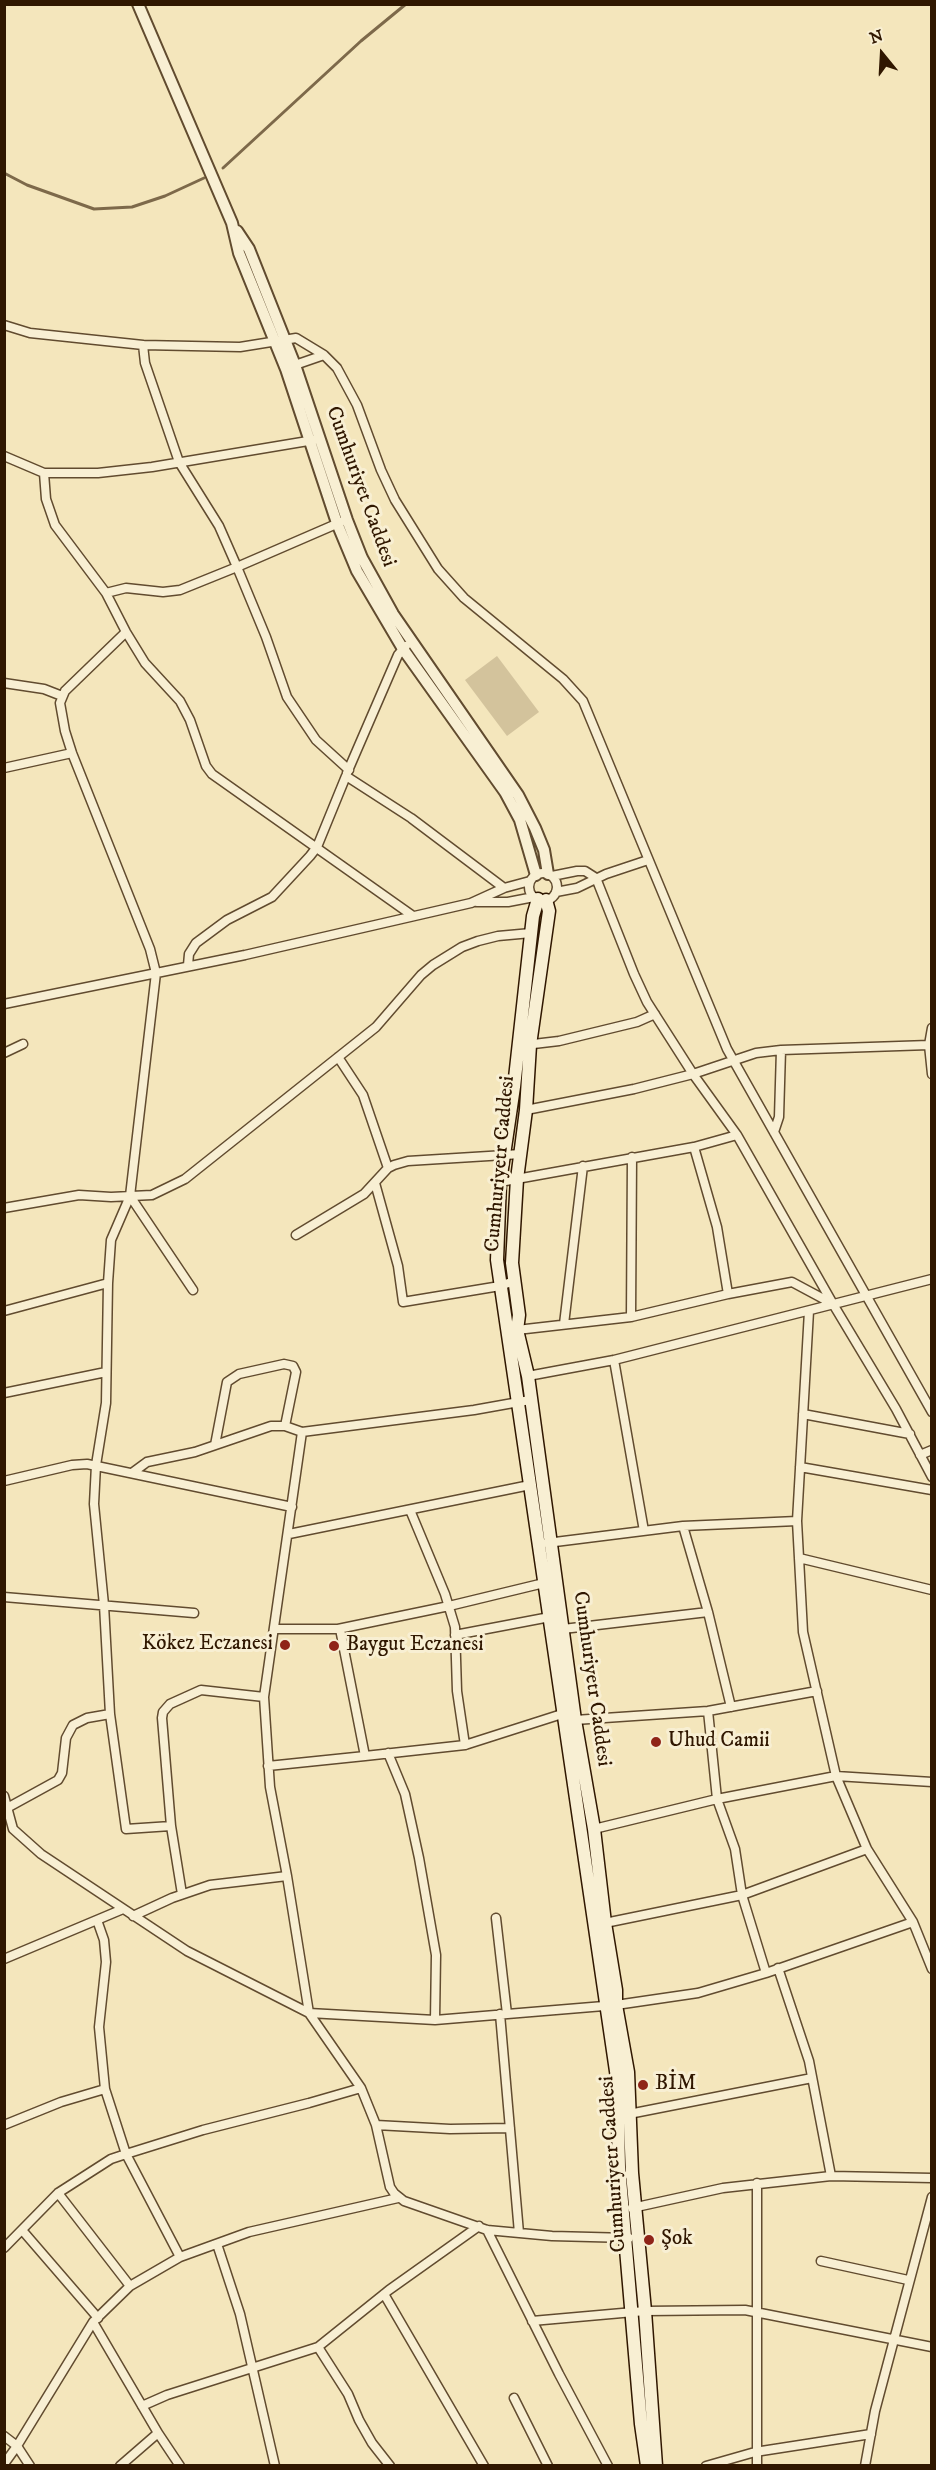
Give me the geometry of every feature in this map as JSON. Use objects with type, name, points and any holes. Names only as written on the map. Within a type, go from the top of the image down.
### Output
[{"type":"main road","points":[[543,897],[532,916],[524,1045],[503,1156],[497,1260],[562,1714],[611,2005],[628,2208],[624,2238],[647,2466]]},
{"type":"main road","name":"Cumhuriyetr Caddesi","points":[[543,897],[549,911],[524,1045],[526,1110],[517,1179],[512,1248],[519,1315],[517,1330],[528,1376],[575,1720],[594,1829],[605,1923],[616,1990],[611,2005],[628,2072],[628,2208],[638,2237],[656,2466]]},
{"type":"street","name":"Cumhuriyet Caddesi","points":[[138,4],[232,224],[239,253],[280,340],[295,365],[315,440]]},
{"type":"street","points":[[4,325],[30,333],[143,345],[240,347],[280,340],[300,340],[324,355],[337,368],[357,405],[396,501],[438,569],[464,598],[563,679],[583,701],[733,1060],[932,1412]]},
{"type":"street","name":"Cumhuriyet Caddesi","points":[[280,340],[357,571],[402,649],[505,792],[522,827],[533,878]]},
{"type":"street","points":[[143,345],[145,363],[179,462],[219,526],[266,637],[287,697],[316,740],[347,773],[504,888]]},
{"type":"street","points":[[295,365],[324,355]]},
{"type":"street","points":[[4,456],[44,473],[106,472],[315,440]]},
{"type":"street","points":[[44,473],[46,499],[55,525],[106,593],[126,632],[153,673],[173,691],[180,701],[190,720],[206,766],[212,774],[412,916]]},
{"type":"street","name":"Cumhuriyet Caddesi","points":[[342,521],[379,591],[518,795],[539,839],[550,875]]},
{"type":"street","points":[[106,593],[126,588],[163,592],[180,590],[297,543],[342,521]]},
{"type":"street","points":[[126,632],[62,696],[60,709],[72,753],[150,949],[156,973],[130,1196],[111,1240],[106,1403],[96,1465],[94,1504],[104,1605],[110,1714],[126,1829],[171,1826]]},
{"type":"street","points":[[188,965],[189,954],[196,943],[227,920],[272,897],[317,847],[398,655],[412,641]]},
{"type":"street","points":[[4,683],[44,688],[62,696]]},
{"type":"street","points":[[4,768],[72,753]]},
{"type":"street","points":[[4,1004],[245,955],[471,903],[508,902],[543,897],[577,888],[596,878],[648,860]]},
{"type":"street","points":[[471,903],[533,878],[577,871],[585,871],[596,878],[634,974],[655,1014],[693,1074],[737,1135],[910,1434],[932,1477]]},
{"type":"street","points":[[543,897],[557,883],[550,875]]},
{"type":"street","points":[[533,878],[530,890],[543,897]]},
{"type":"street","points":[[4,1208],[79,1195],[152,1195],[185,1179],[376,1027],[421,975],[446,956],[478,941],[531,933]]},
{"type":"street","points":[[524,1045],[559,1041],[637,1022],[655,1014]]},
{"type":"street","points":[[932,1028],[929,1045],[932,1074]]},
{"type":"street","points":[[4,1053],[23,1044]]},
{"type":"street","points":[[526,1110],[634,1089],[693,1074],[733,1060],[781,1050],[929,1045]]},
{"type":"street","points":[[774,1132],[779,1117],[781,1050]]},
{"type":"street","points":[[338,1056],[363,1095],[388,1168]]},
{"type":"street","points":[[500,1182],[632,1157],[694,1148],[737,1135]]},
{"type":"street","points":[[694,1148],[717,1227],[728,1294]]},
{"type":"street","points":[[296,1235],[364,1194],[388,1168],[408,1161],[521,1154]]},
{"type":"street","points":[[631,1317],[632,1157]]},
{"type":"street","points":[[564,1324],[583,1166]]},
{"type":"street","points":[[375,1184],[398,1266],[403,1302],[500,1286],[514,1281]]},
{"type":"street","points":[[130,1196],[193,1290]]},
{"type":"street","points":[[528,1376],[614,1360],[932,1279]]},
{"type":"street","points":[[517,1330],[631,1317],[728,1294],[792,1282],[834,1304]]},
{"type":"street","points":[[4,1311],[108,1283]]},
{"type":"street","points":[[809,1311],[798,1521],[803,1632],[836,1776],[867,1850],[913,1922],[932,1969]]},
{"type":"street","points":[[614,1360],[644,1531]]},
{"type":"street","points":[[215,1445],[227,1382],[239,1374],[284,1364],[289,1364],[295,1369],[294,1388],[285,1426]]},
{"type":"street","points":[[4,1393],[106,1372]]},
{"type":"street","points":[[132,1473],[147,1462],[215,1445],[266,1428],[285,1426],[302,1432],[530,1400]]},
{"type":"street","points":[[803,1414],[910,1434]]},
{"type":"street","points":[[302,1432],[264,1697],[270,1786],[309,2013],[361,2088],[376,2126],[390,2187],[398,2198]]},
{"type":"street","points":[[920,1455],[932,1450]]},
{"type":"street","points":[[4,1481],[72,1465],[96,1465],[292,1507]]},
{"type":"street","points":[[800,1467],[932,1490]]},
{"type":"street","points":[[289,1534],[530,1485]]},
{"type":"street","points":[[410,1510],[449,1606],[455,1635],[457,1691],[465,1745]]},
{"type":"street","points":[[538,1546],[552,1542],[683,1526],[798,1521]]},
{"type":"street","points":[[683,1526],[708,1612],[731,1707]]},
{"type":"street","points":[[800,1558],[932,1590]]},
{"type":"street","points":[[274,1629],[340,1629],[543,1583]]},
{"type":"street","points":[[4,1597],[194,1613]]},
{"type":"street","points":[[563,1629],[708,1612]]},
{"type":"street","points":[[455,1635],[561,1615]]},
{"type":"street","points":[[340,1629],[365,1756]]},
{"type":"street","points":[[182,1894],[171,1826],[162,1718],[165,1708],[201,1690],[264,1697]]},
{"type":"street","points":[[268,1766],[465,1745],[562,1714],[575,1720],[708,1711],[817,1691]]},
{"type":"street","points":[[708,1711],[717,1799],[735,1849],[742,1895],[766,1972]]},
{"type":"street","points":[[7,1808],[58,1780],[62,1773],[66,1738],[73,1725],[87,1718],[110,1714]]},
{"type":"street","points":[[388,1753],[405,1794],[421,1869],[436,1955],[435,2020]]},
{"type":"street","points":[[594,1829],[717,1799],[836,1776],[932,1782]]},
{"type":"street","points":[[4,1796],[9,1830],[41,1854],[187,1951],[309,2013],[435,2020],[611,2005],[698,1993],[913,1922]]},
{"type":"street","points":[[605,1923],[742,1895],[867,1850]]},
{"type":"street","points":[[133,1916],[182,1894],[210,1886],[287,1876]]},
{"type":"street","points":[[4,1959],[123,1909]]},
{"type":"street","points":[[496,1918],[519,2234]]},
{"type":"street","points":[[97,1920],[104,1940],[106,1962],[99,2027],[105,2089],[126,2154],[180,2257]]},
{"type":"street","points":[[778,1968],[812,2078],[831,2176]]},
{"type":"street","points":[[629,2114],[812,2078]]},
{"type":"street","points":[[4,2248],[58,2193],[111,2159],[203,2130],[361,2088]]},
{"type":"street","points":[[4,2125],[61,2102],[105,2089]]},
{"type":"street","points":[[376,2126],[450,2129],[510,2128]]},
{"type":"street","points":[[628,2208],[757,2183],[831,2176],[932,2178]]},
{"type":"street","points":[[756,2466],[757,2183]]},
{"type":"street","points":[[58,2193],[130,2286]]},
{"type":"street","points":[[865,2466],[892,2341],[908,2280],[928,2222],[932,2197]]},
{"type":"street","points":[[4,2464],[96,2320],[130,2286],[180,2257],[249,2232],[398,2198],[483,2228],[519,2234],[638,2237]]},
{"type":"street","points":[[142,2406],[167,2395],[318,2347],[384,2294],[483,2228]]},
{"type":"street","points":[[483,2228],[608,2466]]},
{"type":"street","points":[[22,2230],[96,2320],[142,2406],[180,2466]]},
{"type":"street","points":[[217,2244],[240,2314],[274,2466]]},
{"type":"street","points":[[821,2261],[908,2280]]},
{"type":"street","points":[[384,2294],[484,2466]]},
{"type":"street","points":[[532,2321],[645,2311],[756,2312],[892,2341],[932,2347]]},
{"type":"street","points":[[318,2347],[348,2394],[372,2443],[390,2466]]},
{"type":"street","points":[[514,2398],[548,2466]]},
{"type":"street","points":[[120,2466],[158,2433]]},
{"type":"street","points":[[706,2466],[755,2452],[871,2434]]},
{"type":"street","points":[[4,2436],[17,2446],[30,2466]]},
{"type":"shaded area","points":[[497,656],[539,712],[507,736],[465,680]]},
{"type":"waterway","points":[[223,168],[361,41],[406,4]]},
{"type":"waterway","points":[[4,173],[27,185],[94,209],[132,207],[165,196],[204,178]]},
{"type":"place","name":"Kökez Eczanesi","points":[[285,1645]]},
{"type":"place","name":"Baygut Eczanesi","points":[[334,1646]]},
{"type":"place","name":"Uhud Camii","points":[[656,1742]]},
{"type":"place","name":"BİM","points":[[643,2085]]},
{"type":"place","name":"Şok","points":[[649,2240]]}]
